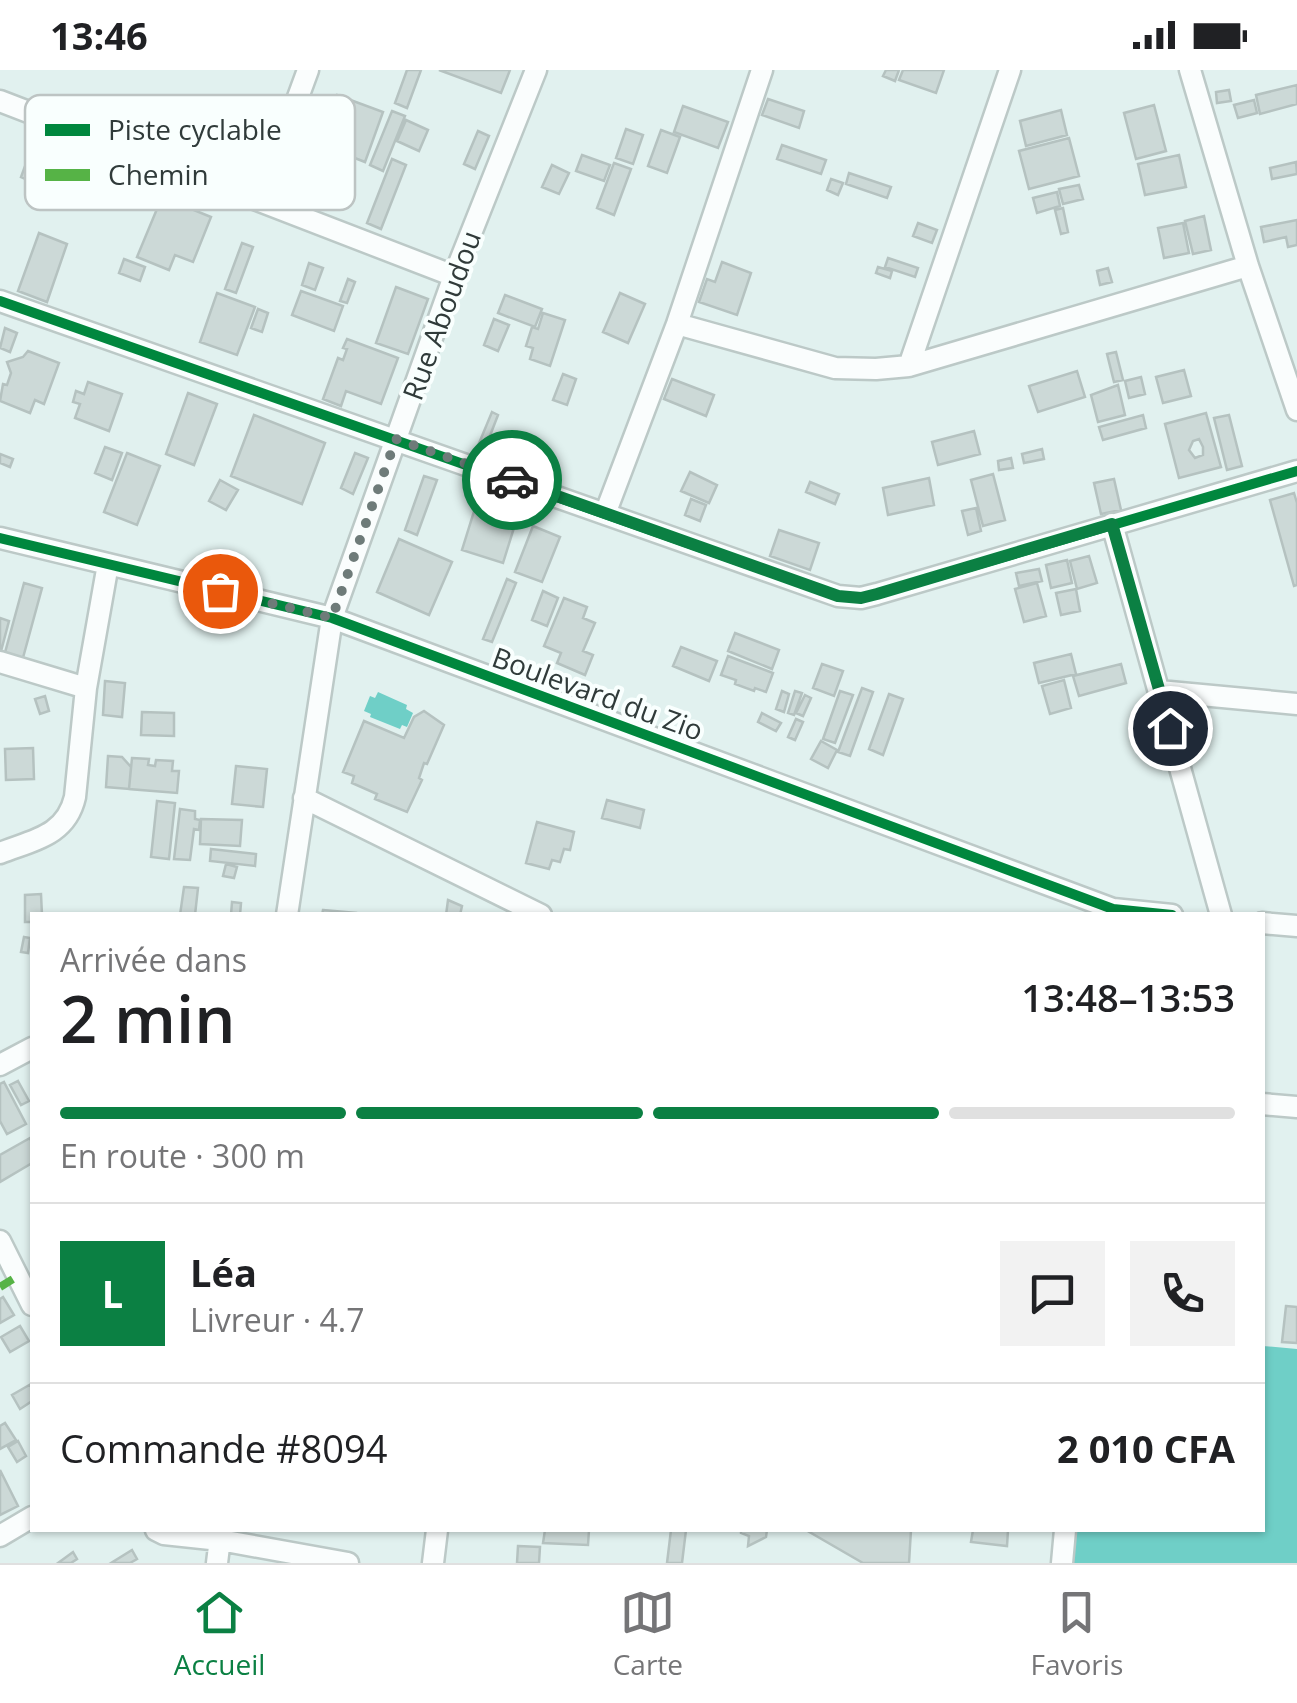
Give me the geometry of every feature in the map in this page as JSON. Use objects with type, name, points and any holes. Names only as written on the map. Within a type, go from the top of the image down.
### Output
[{"type":"street","points":[[299,95],[308,70]]},
{"type":"street","name":"Rue Aboudou","points":[[287,912],[332,618],[454,276],[536,70]]},
{"type":"street","points":[[605,514],[677,324],[762,70]]},
{"type":"street","points":[[909,366],[1010,70]]},
{"type":"street","points":[[1190,70],[1248,266],[1297,410]]},
{"type":"street","points":[[0,102],[25,112]]},
{"type":"street","points":[[283,210],[454,276]]},
{"type":"street","points":[[677,324],[835,368],[909,366],[1248,266]]},
{"type":"street","points":[[0,301],[851,598],[877,594],[1297,472]]},
{"type":"street","points":[[1112,524],[1221,912]]},
{"type":"street","name":"Boulevard du Zio","points":[[0,538],[332,618],[1112,912]]},
{"type":"street","points":[[0,853],[56,830],[72,810],[86,688],[108,564]]},
{"type":"street","points":[[0,662],[86,688]]},
{"type":"street","points":[[1160,691],[1297,704]]},
{"type":"street","points":[[304,798],[508,907]]},
{"type":"street","points":[[1265,923],[1297,926]]},
{"type":"street","points":[[0,1065],[30,1049]]},
{"type":"street","points":[[1265,1104],[1297,1107]]},
{"type":"street","points":[[0,1241],[30,1301]]},
{"type":"street","points":[[0,1536],[30,1517]]},
{"type":"street","points":[[160,1532],[221,1535],[348,1563]]},
{"type":"street","points":[[434,1563],[438,1532]]},
{"type":"street","points":[[1062,1563],[1065,1532]]},
{"type":"street","points":[[217,1563],[221,1535]]},
{"type":"water","points":[[378,692],[407,705],[406,709],[413,713],[407,727],[402,725],[400,729],[364,711],[370,696],[375,698]]},
{"type":"water","points":[[1265,1346],[1297,1349],[1297,1563],[1071,1563],[1075,1532],[1265,1532]]},
{"type":"building","points":[[407,70],[421,70],[407,108],[395,103]]},
{"type":"building","points":[[439,70],[510,70],[501,93]]},
{"type":"building","points":[[886,70],[899,70],[895,81],[883,76]]},
{"type":"building","points":[[903,70],[944,70],[936,93],[899,80]]},
{"type":"building","points":[[1297,85],[1297,104],[1260,114],[1256,95]]},
{"type":"building","points":[[1229,90],[1231,101],[1217,103],[1216,92]]},
{"type":"building","points":[[768,99],[804,111],[799,128],[762,115]]},
{"type":"building","points":[[1254,100],[1257,113],[1238,118],[1234,105]]},
{"type":"building","points":[[355,102],[383,112],[365,162],[355,158]]},
{"type":"building","points":[[1154,105],[1166,151],[1136,159],[1124,113]]},
{"type":"building","points":[[683,106],[728,122],[718,148],[674,132]]},
{"type":"building","points":[[1061,110],[1067,135],[1026,146],[1020,121]]},
{"type":"building","points":[[392,111],[405,116],[383,171],[370,165]]},
{"type":"building","points":[[406,120],[428,130],[419,151],[397,141]]},
{"type":"building","points":[[626,129],[643,135],[633,164],[616,158]]},
{"type":"building","points":[[661,130],[680,137],[667,173],[648,166]]},
{"type":"building","points":[[478,131],[489,136],[475,169],[464,164]]},
{"type":"building","points":[[1069,138],[1079,176],[1029,189],[1019,151]]},
{"type":"building","points":[[782,145],[826,160],[821,174],[777,159]]},
{"type":"building","points":[[582,155],[610,165],[604,181],[576,171]]},
{"type":"building","points":[[1179,155],[1186,187],[1145,195],[1138,164]]},
{"type":"building","points":[[392,159],[406,165],[381,229],[367,223]]},
{"type":"building","points":[[1296,162],[1297,174],[1272,179],[1270,168]]},
{"type":"building","points":[[614,163],[631,169],[614,215],[597,208]]},
{"type":"building","points":[[552,165],[569,173],[559,194],[542,187]]},
{"type":"building","points":[[849,173],[891,187],[887,198],[846,184]]},
{"type":"building","points":[[831,179],[843,183],[838,195],[827,190]]},
{"type":"building","points":[[1079,185],[1083,199],[1063,204],[1059,189]]},
{"type":"building","points":[[1057,192],[1060,206],[1037,213],[1033,198]]},
{"type":"building","points":[[1063,208],[1068,232],[1061,234],[1055,210]]},
{"type":"building","points":[[157,210],[194,210],[211,217],[193,262],[175,255],[169,270],[137,257]]},
{"type":"building","points":[[1204,216],[1211,250],[1193,254],[1185,221]]},
{"type":"building","points":[[1297,220],[1297,245],[1288,247],[1286,237],[1264,242],[1261,227]]},
{"type":"building","points":[[918,223],[937,230],[932,243],[913,236]]},
{"type":"building","points":[[1183,223],[1189,253],[1164,258],[1158,228]]},
{"type":"building","points":[[39,233],[67,244],[47,302],[18,291]]},
{"type":"building","points":[[242,243],[253,247],[236,293],[225,289]]},
{"type":"building","points":[[888,258],[918,268],[915,277],[885,267]]},
{"type":"building","points":[[124,259],[145,267],[140,281],[119,273]]},
{"type":"building","points":[[722,262],[751,273],[737,315],[699,302],[707,279],[715,282]]},
{"type":"building","points":[[309,263],[323,268],[315,290],[302,285]]},
{"type":"building","points":[[878,267],[892,271],[890,278],[876,273]]},
{"type":"building","points":[[1108,268],[1112,282],[1100,285],[1097,271]]},
{"type":"building","points":[[348,279],[355,282],[347,303],[340,301]]},
{"type":"building","points":[[396,287],[428,299],[408,354],[376,343]]},
{"type":"building","points":[[301,291],[343,306],[334,331],[292,315]]},
{"type":"building","points":[[217,293],[255,307],[237,355],[200,342]]},
{"type":"building","points":[[620,293],[645,304],[628,343],[603,332]]},
{"type":"building","points":[[505,295],[542,309],[535,327],[498,313]]},
{"type":"building","points":[[258,309],[268,313],[262,332],[251,328]]},
{"type":"building","points":[[543,313],[565,320],[550,366],[530,359],[533,348],[526,346],[532,327],[538,329]]},
{"type":"building","points":[[494,319],[509,325],[498,351],[484,345]]},
{"type":"building","points":[[5,328],[17,333],[10,352],[0,348]]},
{"type":"building","points":[[347,339],[398,358],[381,404],[346,391],[341,406],[323,399],[338,358],[343,360]]},
{"type":"building","points":[[28,351],[59,363],[44,404],[35,400],[30,413],[0,401],[3,384],[7,385],[11,373],[7,362]]},
{"type":"building","points":[[1116,352],[1123,380],[1114,382],[1107,354]]},
{"type":"building","points":[[1184,370],[1191,396],[1163,403],[1156,377]]},
{"type":"building","points":[[1077,371],[1085,397],[1038,412],[1029,386]]},
{"type":"building","points":[[563,374],[576,379],[567,405],[553,400]]},
{"type":"building","points":[[1141,377],[1145,394],[1129,398],[1125,381]]},
{"type":"building","points":[[672,379],[714,395],[706,416],[664,399]]},
{"type":"building","points":[[88,382],[122,394],[109,431],[75,418],[80,404],[73,402],[76,391],[84,394]]},
{"type":"building","points":[[1118,385],[1125,415],[1098,422],[1091,395]]},
{"type":"building","points":[[188,393],[217,404],[194,465],[166,454]]},
{"type":"building","points":[[492,412],[498,415],[484,451],[477,448]]},
{"type":"building","points":[[1206,413],[1221,467],[1179,478],[1165,424]],"holes":[[[1199,439],[1203,455],[1195,458],[1189,450],[1193,441]]]},
{"type":"building","points":[[254,415],[325,443],[302,504],[231,476]]},
{"type":"building","points":[[1143,415],[1146,428],[1103,440],[1099,427]]},
{"type":"building","points":[[1229,415],[1242,466],[1227,470],[1214,418]]},
{"type":"building","points":[[974,431],[980,454],[938,465],[932,442]]},
{"type":"building","points":[[105,447],[122,453],[112,480],[95,473]]},
{"type":"building","points":[[1042,449],[1044,459],[1024,463],[1022,454]]},
{"type":"building","points":[[127,453],[160,466],[137,525],[104,512]]},
{"type":"building","points":[[355,453],[368,458],[353,494],[341,488]]},
{"type":"building","points":[[0,454],[13,459],[10,467],[0,463]]},
{"type":"building","points":[[1011,458],[1013,468],[999,470],[998,461]]},
{"type":"building","points":[[690,472],[717,485],[709,503],[681,491]]},
{"type":"building","points":[[993,474],[1005,520],[983,526],[971,480]]},
{"type":"building","points":[[424,476],[437,480],[417,535],[405,530]]},
{"type":"building","points":[[929,478],[934,505],[888,515],[883,488]]},
{"type":"building","points":[[1114,479],[1121,510],[1101,514],[1094,483]]},
{"type":"building","points":[[220,480],[238,490],[226,510],[209,501]]},
{"type":"building","points":[[810,482],[839,494],[835,504],[806,492]]},
{"type":"building","points":[[1294,493],[1297,585],[1294,586],[1270,500]]},
{"type":"building","points":[[691,499],[706,505],[700,521],[685,515]]},
{"type":"building","points":[[476,505],[517,518],[503,563],[462,550]]},
{"type":"building","points":[[976,508],[981,531],[968,535],[962,511]]},
{"type":"building","points":[[533,526],[560,537],[542,582],[515,572]]},
{"type":"building","points":[[779,530],[819,543],[810,570],[770,556]]},
{"type":"building","points":[[399,539],[452,562],[429,615],[377,592]]},
{"type":"building","points":[[1089,556],[1097,583],[1077,589],[1070,561]]},
{"type":"building","points":[[1067,560],[1072,583],[1051,588],[1046,565]]},
{"type":"building","points":[[1039,569],[1042,581],[1019,586],[1016,573]]},
{"type":"building","points":[[507,579],[516,583],[492,642],[483,639]]},
{"type":"building","points":[[24,583],[42,588],[21,665],[3,660]]},
{"type":"building","points":[[1037,583],[1046,616],[1024,622],[1015,589]]},
{"type":"building","points":[[1076,589],[1080,611],[1061,615],[1056,593]]},
{"type":"building","points":[[543,591],[558,598],[547,626],[532,620]]},
{"type":"building","points":[[564,598],[587,607],[583,618],[595,623],[583,651],[593,655],[585,675],[557,663],[561,653],[544,646]]},
{"type":"building","points":[[0,618],[9,621],[0,655]]},
{"type":"building","points":[[735,633],[779,650],[772,669],[728,651]]},
{"type":"building","points":[[681,647],[717,661],[709,681],[673,666]]},
{"type":"building","points":[[1071,654],[1076,674],[1039,683],[1034,663]]},
{"type":"building","points":[[728,656],[773,673],[766,692],[735,684],[736,680],[721,675]]},
{"type":"building","points":[[822,664],[843,671],[834,696],[813,688]]},
{"type":"building","points":[[1121,664],[1126,683],[1079,696],[1073,676]]},
{"type":"building","points":[[1064,680],[1071,708],[1050,714],[1042,686]]},
{"type":"building","points":[[105,681],[125,683],[122,717],[103,715]]},
{"type":"building","points":[[862,688],[873,692],[850,756],[838,752]]},
{"type":"building","points":[[782,691],[789,694],[784,712],[776,709]]},
{"type":"building","points":[[795,691],[802,693],[794,715],[788,713]]},
{"type":"building","points":[[840,691],[853,695],[835,743],[823,739]]},
{"type":"building","points":[[889,694],[903,699],[883,755],[869,749]]},
{"type":"building","points":[[805,695],[811,698],[803,716],[796,713]]},
{"type":"building","points":[[45,696],[49,711],[40,714],[35,699]]},
{"type":"building","points":[[424,711],[444,725],[427,764],[424,763],[419,778],[422,780],[407,812],[375,799],[377,794],[352,783],[354,776],[343,772],[364,721],[404,738],[414,717]]},
{"type":"building","points":[[142,712],[174,713],[174,736],[141,735]]},
{"type":"building","points":[[762,713],[781,723],[776,731],[758,722]]},
{"type":"building","points":[[796,719],[803,722],[795,740],[788,737]]},
{"type":"building","points":[[821,741],[837,750],[828,768],[811,759]]},
{"type":"building","points":[[33,748],[34,779],[6,780],[5,749]]},
{"type":"building","points":[[108,756],[122,757],[131,767],[129,789],[106,787]]},
{"type":"building","points":[[132,758],[149,759],[148,765],[155,766],[156,760],[173,761],[172,771],[179,771],[177,793],[129,789]]},
{"type":"building","points":[[236,766],[267,769],[263,807],[232,804]]},
{"type":"building","points":[[607,800],[644,810],[640,828],[602,818]]},
{"type":"building","points":[[157,801],[175,803],[169,859],[151,857]]},
{"type":"building","points":[[180,809],[195,811],[195,819],[200,820],[199,830],[194,829],[190,860],[174,859]]},
{"type":"building","points":[[201,819],[242,820],[240,846],[200,844]]},
{"type":"building","points":[[537,822],[574,832],[570,850],[564,849],[560,862],[552,860],[549,869],[526,863]]},
{"type":"building","points":[[211,849],[256,854],[255,866],[210,861]]},
{"type":"building","points":[[226,864],[237,867],[234,878],[223,876]]},
{"type":"building","points":[[184,887],[198,888],[195,912],[180,912]]},
{"type":"building","points":[[41,894],[42,912],[30,912],[30,922],[25,922],[25,895]]},
{"type":"building","points":[[448,900],[462,906],[461,912],[446,912]]},
{"type":"building","points":[[232,902],[241,903],[240,912],[231,912]]},
{"type":"building","points":[[24,937],[30,938],[28,953],[21,952]]},
{"type":"building","points":[[18,1081],[29,1101],[21,1105],[10,1085]]},
{"type":"building","points":[[4,1082],[26,1124],[7,1134],[0,1121],[0,1084]]},
{"type":"building","points":[[30,1138],[30,1164],[0,1182],[0,1155]]},
{"type":"building","points":[[3,1297],[14,1315],[0,1323],[0,1299]]},
{"type":"building","points":[[1286,1306],[1297,1307],[1297,1343],[1282,1342]]},
{"type":"building","points":[[20,1326],[29,1341],[10,1352],[1,1337]]},
{"type":"building","points":[[30,1385],[30,1402],[20,1409],[12,1395]]},
{"type":"building","points":[[5,1423],[16,1440],[0,1449],[0,1426]]},
{"type":"building","points":[[18,1441],[26,1456],[17,1462],[8,1447]]},
{"type":"building","points":[[0,1470],[18,1506],[0,1515]]},
{"type":"building","points":[[545,1532],[589,1532],[588,1545],[543,1543]]},
{"type":"building","points":[[671,1532],[686,1532],[682,1563],[667,1563]]},
{"type":"building","points":[[767,1532],[766,1537],[748,1546],[749,1536],[741,1533]]},
{"type":"building","points":[[809,1532],[911,1532],[909,1563],[863,1563]]},
{"type":"building","points":[[973,1532],[1008,1532],[1007,1546],[971,1542]]},
{"type":"building","points":[[518,1546],[540,1547],[539,1563],[517,1563]]},
{"type":"building","points":[[132,1550],[137,1559],[111,1563]]},
{"type":"building","points":[[73,1552],[77,1559],[58,1563]]},
{"type":"marked path","points":[[0,1287],[18,1276]]},
{"type":"cycle path","points":[[0,301],[838,596],[861,598],[877,594],[1297,471]]},
{"type":"cycle path","points":[[0,538],[332,618],[1113,909],[1142,912]]},
{"type":"way so far","points":[[220,591],[332,618],[396,439],[512,480]]},
{"type":"route","points":[[512,480],[851,598],[877,594],[1112,524],[1170,728]]}]
